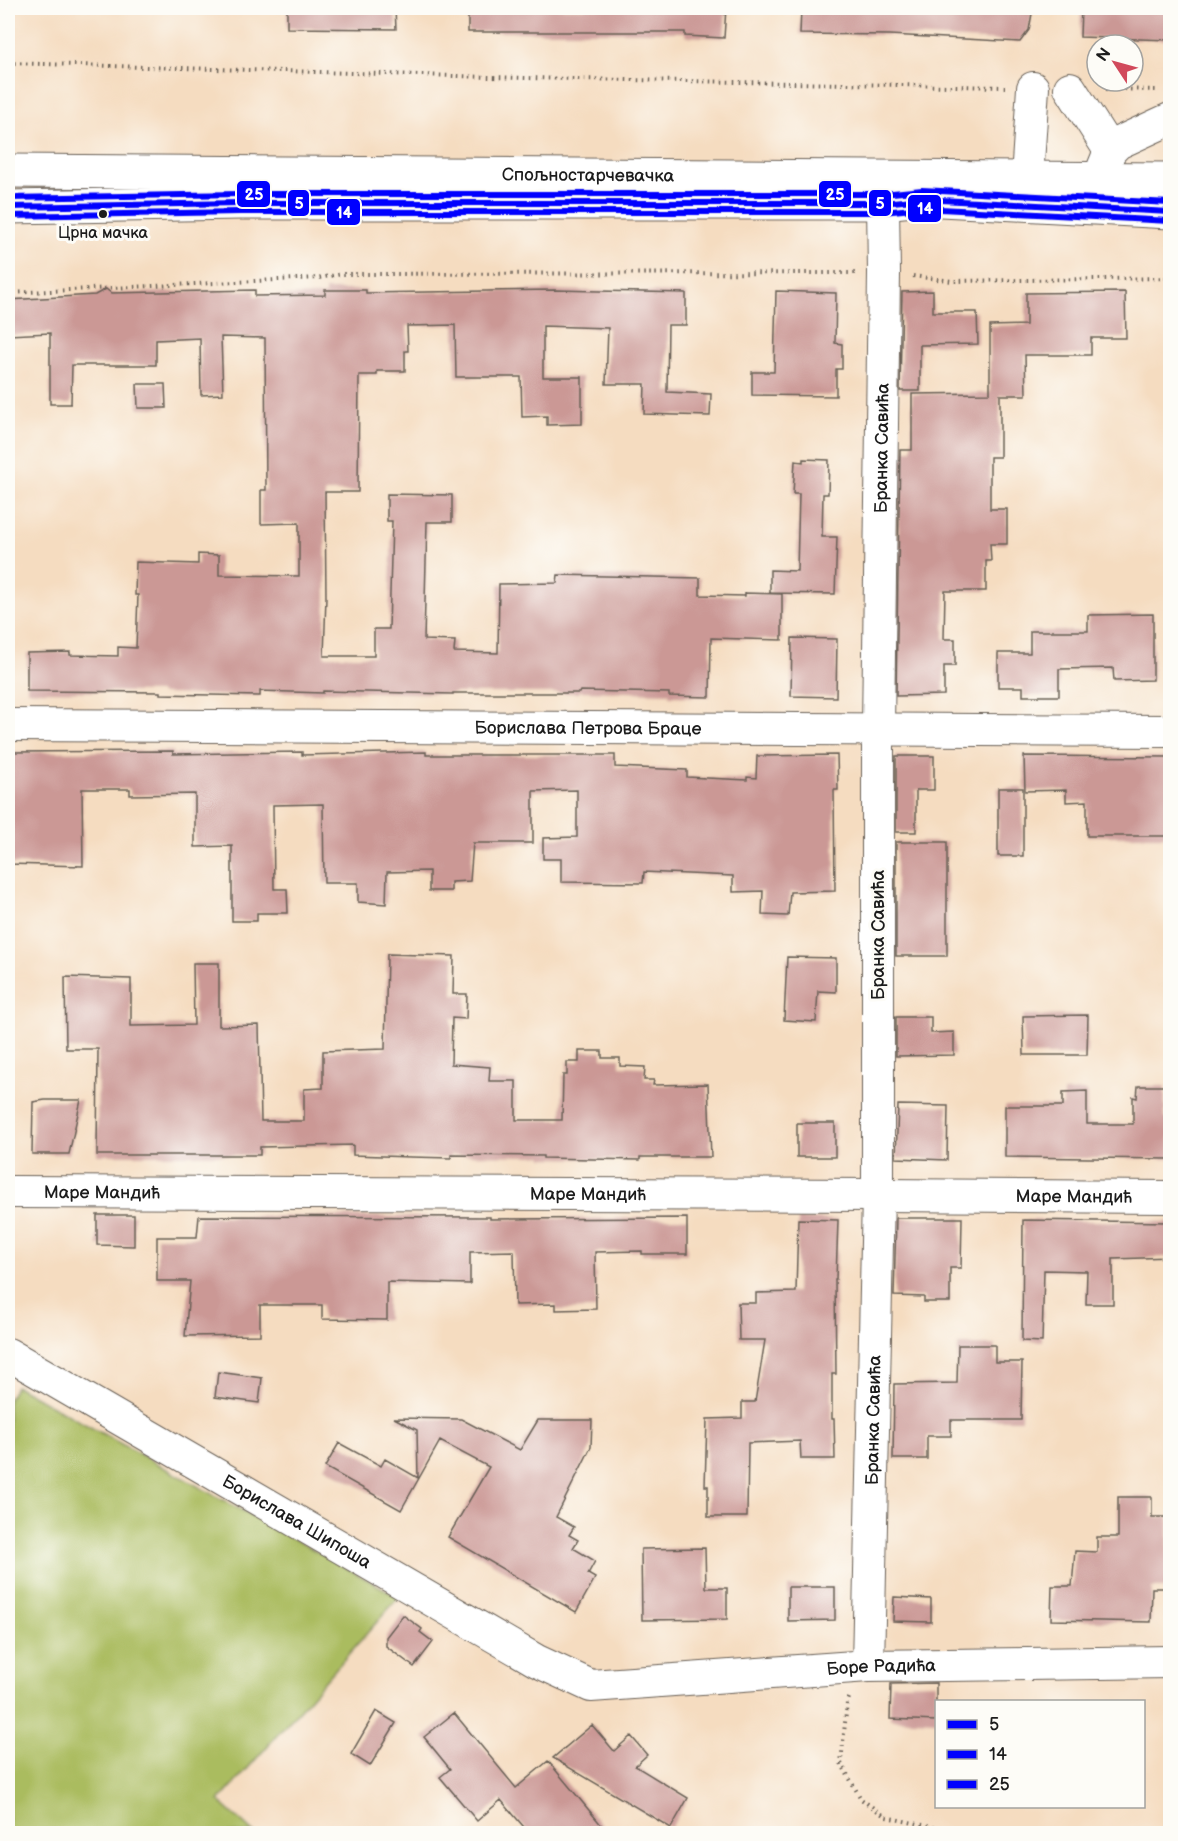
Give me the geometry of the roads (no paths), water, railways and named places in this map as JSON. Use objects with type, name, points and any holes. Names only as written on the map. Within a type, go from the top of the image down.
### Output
[{"type":"street","points":[[1027,178],[1033,88]]},
{"type":"street","points":[[1070,88],[1105,164]]},
{"type":"street","points":[[1105,164],[1118,142],[1170,119]]},
{"type":"street","name":"Спољностарчевачка","points":[[8,171],[1027,178],[1105,164],[1170,179]]},
{"type":"street","name":"Спољностарчевачка","points":[[8,207],[240,203],[883,203],[922,199],[1170,212]]},
{"type":"street","name":"Бранка Савића","points":[[868,1666],[878,1195],[878,729],[883,203]]},
{"type":"street","name":"Борислава Петрова Браце","points":[[8,725],[1170,731]]},
{"type":"street","name":"Маре Мандић","points":[[8,1192],[1170,1197]]},
{"type":"street","name":"Борислава Шипоша","points":[[8,1354],[537,1661],[591,1686]]},
{"type":"street","name":"Боре Радића","points":[[591,1686],[868,1666],[1170,1662]]},
{"type":"place","name":"Црна мачка","points":[[103,214]]}]
